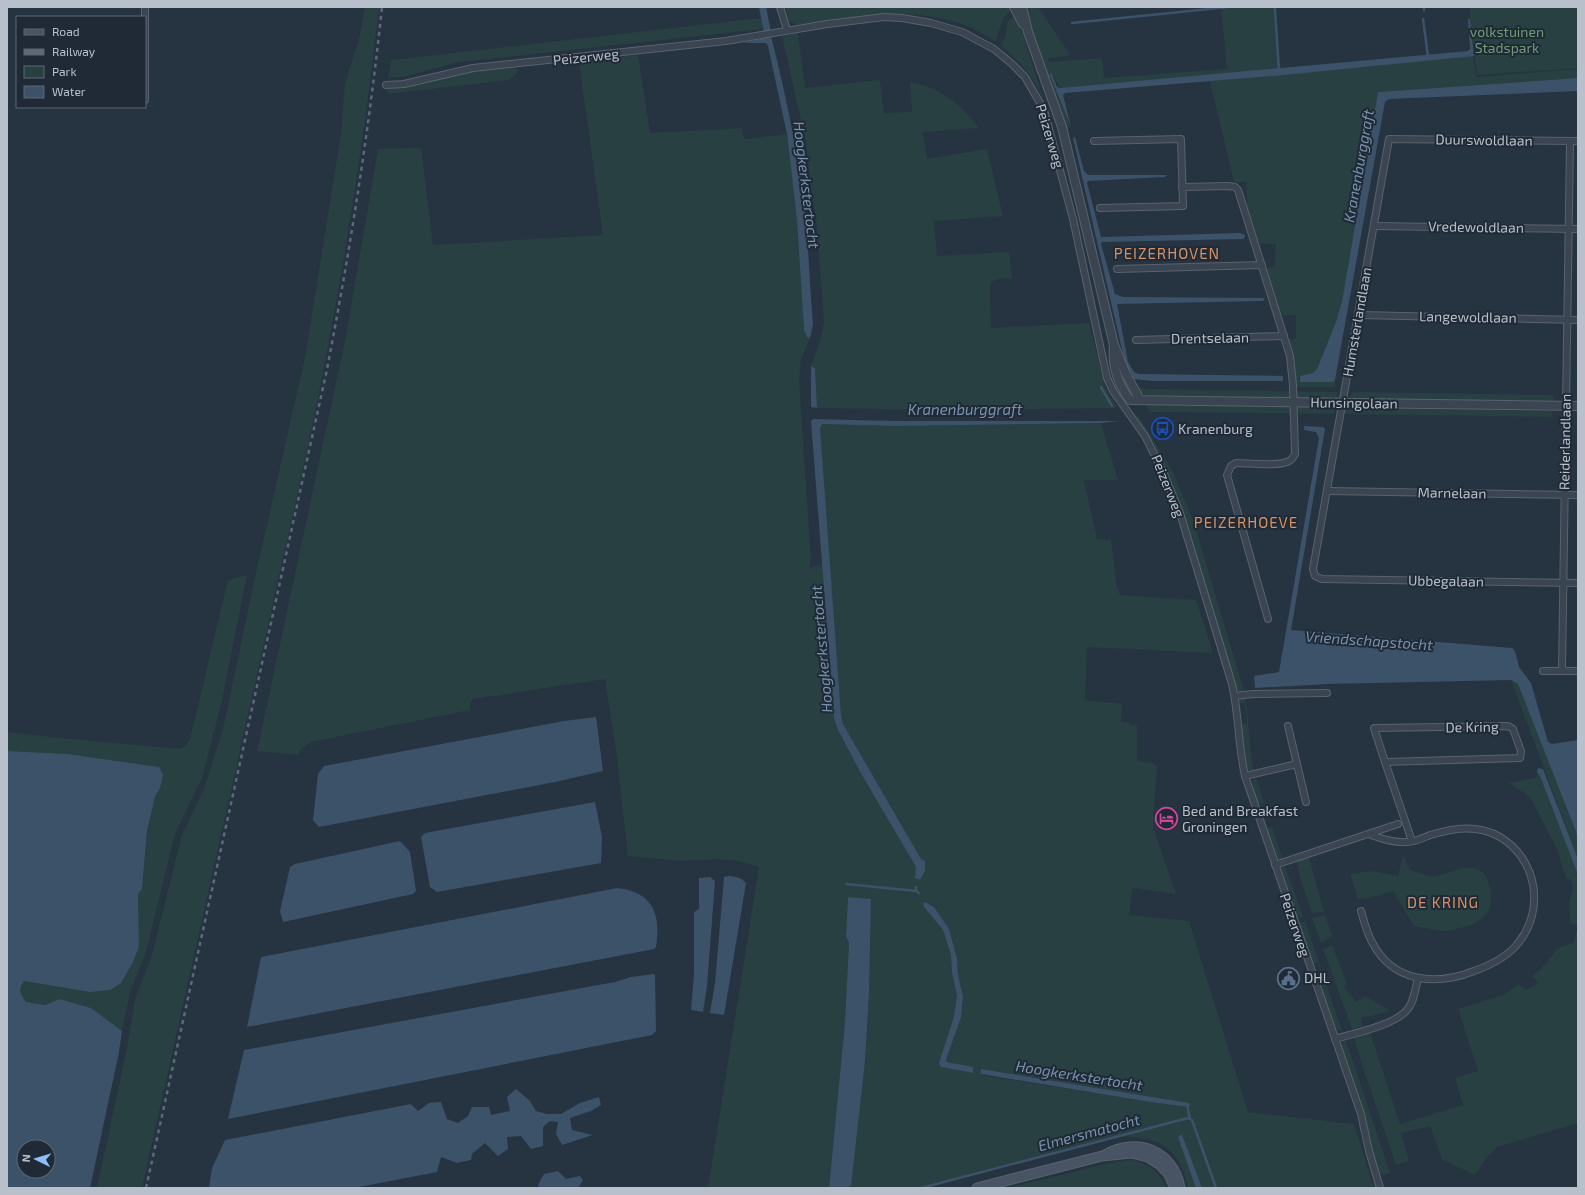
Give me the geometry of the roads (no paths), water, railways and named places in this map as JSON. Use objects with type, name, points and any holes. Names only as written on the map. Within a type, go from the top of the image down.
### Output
[{"type":"main road","points":[[1102,1156],[1124,1146],[1138,1146],[1151,1149],[1163,1156],[1174,1168],[1180,1188]]},
{"type":"main road","points":[[978,1188],[1102,1156],[1131,1153],[1148,1157],[1164,1168],[1175,1188]]},
{"type":"street","points":[[780,7],[786,30]]},
{"type":"street","name":"Peizerweg","points":[[1019,8],[1062,127],[1114,345],[1126,374],[1140,400]]},
{"type":"street","name":"Peizerweg","points":[[386,85],[404,84],[473,68],[626,52],[765,35],[786,30],[875,18],[910,18],[931,22],[962,32],[994,49],[1025,77],[1044,110],[1074,219],[1110,385],[1152,448],[1178,506],[1229,670],[1235,696],[1238,739],[1245,776],[1274,865],[1361,1114],[1369,1151],[1380,1188]]},
{"type":"street","points":[[1094,141],[1181,139],[1183,206],[1100,208]]},
{"type":"street","name":"Duurswoldlaan","points":[[1389,139],[1578,141]]},
{"type":"street","name":"Humsterlandlaan","points":[[1315,576],[1313,569],[1389,139]]},
{"type":"street","name":"Reiderlandlaan","points":[[1562,671],[1570,140]]},
{"type":"street","points":[[1182,186],[1235,187],[1240,194],[1291,362],[1295,454],[1288,462],[1236,463],[1232,466],[1227,475],[1268,619]]},
{"type":"street","name":"Vredewoldlaan","points":[[1374,226],[1578,229]]},
{"type":"street","points":[[1117,269],[1262,265]]},
{"type":"street","points":[[1094,308],[1105,306]]},
{"type":"street","name":"Langewoldlaan","points":[[1359,315],[1578,320]]},
{"type":"street","name":"Drentselaan","points":[[1136,340],[1284,336]]},
{"type":"street","name":"Peizerweg","points":[[1114,345],[1114,364],[1116,375],[1121,387],[1130,400]]},
{"type":"street","name":"Hunsingolaan","points":[[1130,400],[1578,406]]},
{"type":"street","name":"Marnelaan","points":[[1327,491],[1578,495]]},
{"type":"street","name":"Ubbegalaan","points":[[1315,576],[1322,579],[1578,583]]},
{"type":"street","points":[[1543,671],[1578,672]]},
{"type":"street","points":[[1235,696],[1248,694],[1327,693]]},
{"type":"street","points":[[1288,726],[1306,802]]},
{"type":"street","name":"De Kring","points":[[1385,762],[1520,758],[1521,751],[1513,729],[1508,726],[1374,728],[1385,762],[1412,841]]},
{"type":"street","points":[[1245,776],[1297,764]]},
{"type":"street","points":[[1274,865],[1398,824]]},
{"type":"street","points":[[1362,911],[1372,943],[1381,956],[1403,973],[1418,979],[1436,980],[1456,977],[1482,968],[1507,955],[1519,943],[1529,926],[1534,912],[1535,894],[1532,877],[1527,865],[1520,854],[1500,838],[1488,832],[1474,828],[1458,828],[1412,841],[1382,840],[1369,834]]},
{"type":"street","points":[[1335,1039],[1390,1021],[1407,1011],[1412,1002],[1418,979]]},
{"type":"water","points":[[759,7],[766,7],[771,32],[764,33]]},
{"type":"water","points":[[1468,19],[1470,19],[1474,56],[1284,75],[1065,93],[1063,95],[1071,127],[1050,75],[1051,72],[1057,87],[1060,88],[1468,51],[1470,49]]},
{"type":"water","points":[[770,37],[783,85],[797,154],[807,236],[813,324],[810,338],[807,337],[804,330],[797,220],[787,134],[768,46],[766,43],[743,43]]},
{"type":"water","points":[[1578,78],[1578,91],[1389,99],[1385,102],[1335,380],[1333,382],[1300,382],[1300,376],[1313,373],[1317,369],[1336,322],[1342,301],[1378,92]]},
{"type":"water","points":[[1075,137],[1084,171],[1088,175],[1167,175],[1165,177],[1088,181],[1087,183],[1101,237],[1240,233],[1245,235],[1244,239],[1102,242],[1101,244],[1115,294],[1123,297],[1265,298],[1263,301],[1117,304],[1128,362],[1134,372],[1139,374],[1283,376],[1283,381],[1152,381],[1134,379],[1124,358],[1073,138]]},
{"type":"water","points":[[811,366],[815,368],[817,408],[811,407]]},
{"type":"water","points":[[813,419],[896,421],[1119,421],[1101,423],[895,426],[822,424],[820,428],[841,715],[843,724],[921,859],[925,861],[925,871],[920,880],[915,878],[916,867],[863,777],[838,730],[834,718],[811,421]]},
{"type":"water","name":"Vriendschapstocht","points":[[1304,426],[1323,427],[1325,429],[1291,630],[1512,648],[1515,651],[1519,667],[1531,683],[1548,742],[1552,744],[1578,740],[1578,837],[1518,684],[1511,680],[1328,684],[1255,688],[1254,676],[1279,672],[1319,438],[1316,432],[1304,430]]},
{"type":"water","points":[[596,717],[603,771],[555,782],[319,827],[313,820],[318,774],[324,766],[564,721]]},
{"type":"water","points":[[7,751],[68,754],[159,767],[163,775],[160,788],[155,797],[147,831],[142,889],[138,894],[139,946],[133,962],[121,983],[110,990],[89,992],[24,981],[20,989],[26,1002],[45,1005],[60,999],[91,1008],[122,1031],[119,1052],[90,1188],[7,1188]]},
{"type":"water","points":[[1538,768],[1543,769],[1578,859],[1578,875],[1540,776],[1537,772]]},
{"type":"water","points":[[595,802],[602,837],[601,863],[437,892],[430,887],[421,837],[425,833]]},
{"type":"water","points":[[400,841],[410,852],[416,891],[413,894],[283,922],[280,911],[290,867],[295,864]]},
{"type":"water","points":[[729,876],[740,878],[746,883],[724,1015],[710,1013],[715,983],[724,877]]},
{"type":"water","points":[[710,877],[715,881],[707,986],[703,1012],[691,1010],[694,974],[694,912],[699,909],[699,878]]},
{"type":"water","points":[[617,888],[629,890],[639,894],[652,907],[657,924],[656,947],[654,949],[247,1027],[261,957]]},
{"type":"water","points":[[848,897],[871,899],[869,994],[865,1061],[851,1186],[843,1188],[829,1188],[845,1022],[849,943],[846,936]]},
{"type":"water","points":[[925,902],[934,907],[949,929],[957,958],[958,975],[963,996],[961,1017],[946,1060],[947,1062],[973,1067],[973,1073],[941,1067],[939,1063],[954,1016],[957,995],[952,973],[951,955],[943,930],[924,907],[923,904]]},
{"type":"water","points":[[654,974],[656,1031],[652,1035],[228,1119],[244,1050],[615,982],[631,977]]},
{"type":"water","points":[[981,1069],[1189,1103],[1190,1105],[1189,1107],[1150,1102],[981,1074]]},
{"type":"water","points":[[516,1089],[530,1101],[536,1111],[547,1114],[561,1114],[580,1103],[599,1097],[601,1105],[591,1111],[570,1118],[572,1130],[593,1135],[562,1145],[556,1134],[558,1122],[550,1121],[543,1127],[543,1146],[531,1149],[521,1136],[507,1137],[508,1149],[498,1156],[485,1143],[472,1154],[471,1160],[457,1163],[441,1157],[437,1172],[354,1188],[209,1188],[212,1168],[225,1140],[411,1104],[418,1111],[429,1103],[441,1102],[447,1119],[458,1123],[468,1116],[472,1107],[489,1107],[491,1115],[510,1111],[507,1097]]},
{"type":"water","points":[[1182,1135],[1202,1188],[1196,1188],[1178,1137]]},
{"type":"water","points":[[558,1171],[566,1179],[580,1176],[583,1180],[578,1188],[539,1188],[538,1185],[544,1174]]},
{"type":"waterway","points":[[1072,23],[1229,7]]},
{"type":"waterway","points":[[1275,9],[1279,72]]},
{"type":"waterway","points":[[1423,19],[1428,56]]},
{"type":"waterway","name":"Kranenburggraft","points":[[1101,387],[1112,406]]},
{"type":"waterway","points":[[846,884],[916,891]]},
{"type":"waterway","name":"Hoogkerkstertocht","points":[[916,887],[916,891],[919,893]]},
{"type":"waterway","points":[[1187,1104],[1190,1119]]},
{"type":"waterway","name":"Elmersmatocht","points":[[921,1188],[1188,1118],[1192,1120],[1216,1188]]},
{"type":"railway","points":[[146,1188],[326,374],[358,191],[382,7]]},
{"type":"place","name":"Kranenburg","points":[[1162,429]]},
{"type":"place","name":"Bed and Breakfast Groningen","points":[[1166,819]]},
{"type":"place","name":"DHL","points":[[1288,978]]},
{"type":"district","name":"PEIZERHOVEN","points":[[1167,254]]},
{"type":"district","name":"PEIZERHOEVE","points":[[1246,523]]},
{"type":"district","name":"DE KRING","points":[[1443,903]]},
{"type":"park label","name":"volkstuinen Stadspark","points":[[1507,40]]}]
